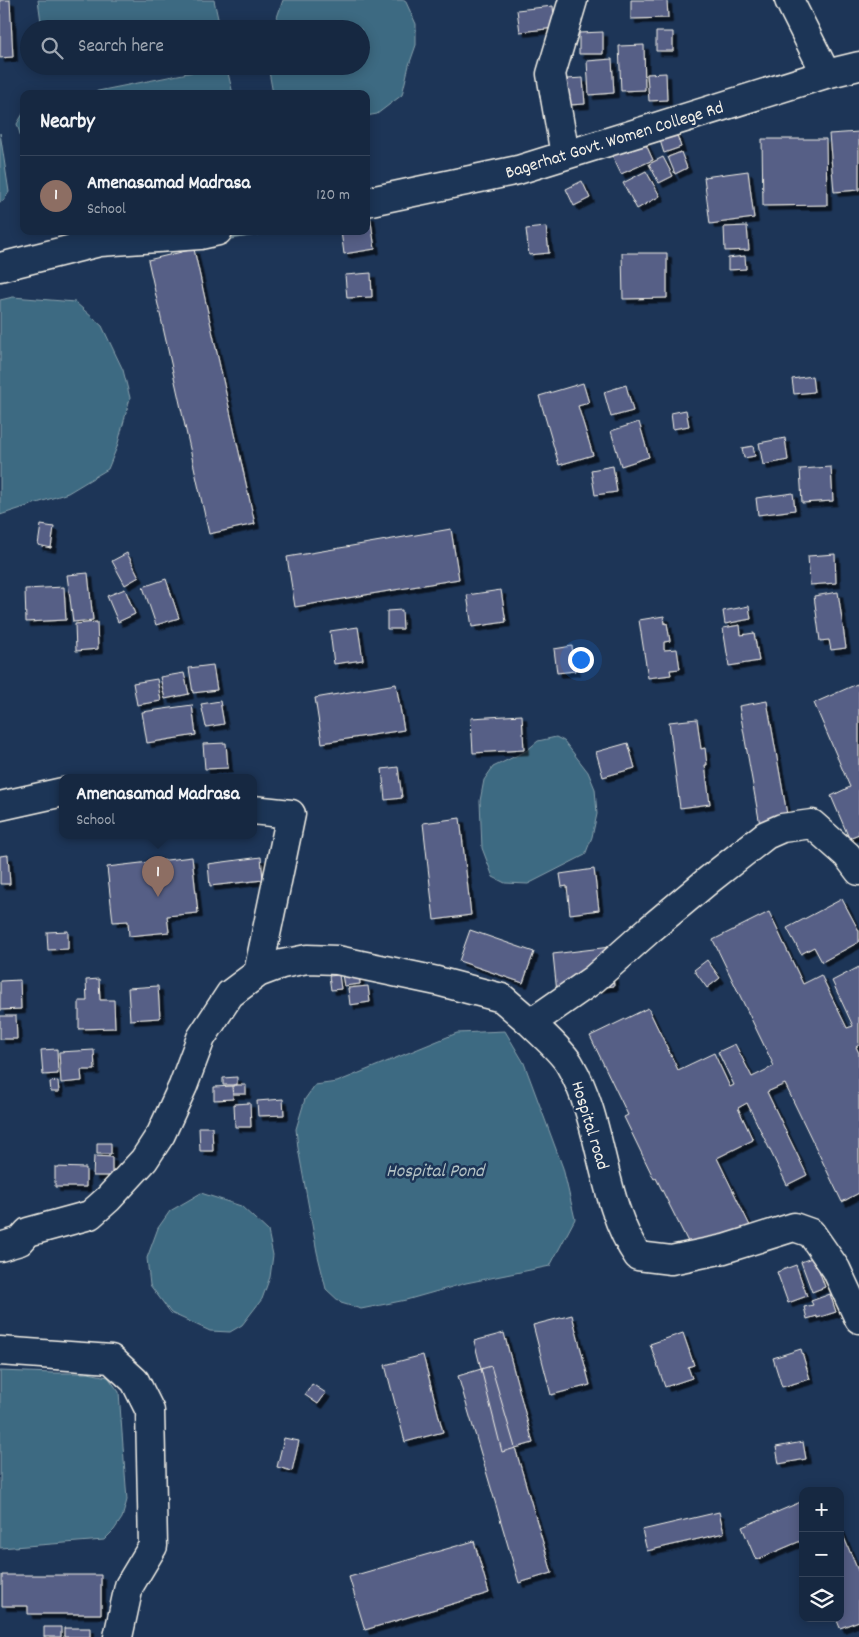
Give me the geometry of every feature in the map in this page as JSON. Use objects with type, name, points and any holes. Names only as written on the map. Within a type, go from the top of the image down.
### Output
[{"type":"street","points":[[565,154],[551,74],[573,0]]},
{"type":"street","points":[[789,0],[826,74]]},
{"type":"street","name":"Bagerhat Govt. Women College Rd","points":[[370,201],[518,170],[826,74],[859,66]]},
{"type":"street","points":[[0,267],[100,242],[200,235]]},
{"type":"street","points":[[0,806],[59,793]]},
{"type":"street","points":[[257,810],[291,814],[258,973]]},
{"type":"street","points":[[0,1247],[20,1241],[28,1232],[90,1215],[108,1199],[144,1160],[161,1134],[184,1086],[200,1038],[230,994],[258,973],[282,964],[307,959],[338,960],[437,981],[502,998],[531,1023],[594,979],[702,885],[766,835],[782,828],[812,824],[847,855],[859,871]]},
{"type":"street","name":"Hospital road","points":[[531,1023],[570,1063],[585,1096],[614,1202],[630,1245],[638,1256],[670,1260],[724,1249],[794,1227],[810,1233],[836,1269],[859,1319]]},
{"type":"street","points":[[0,1350],[112,1359],[135,1381],[150,1411],[153,1546],[129,1586],[118,1637]]},
{"type":"water","points":[[38,0],[214,0],[218,20],[41,20]]},
{"type":"water","points":[[283,0],[405,0],[416,24],[416,45],[402,95],[377,114],[370,115],[370,90],[272,90],[270,75],[370,75],[370,20],[276,20]]},
{"type":"water","points":[[178,75],[228,75],[232,90],[103,90]]},
{"type":"water","points":[[20,119],[20,134],[17,124]]},
{"type":"water","points":[[0,133],[9,192],[3,201],[0,202]]},
{"type":"water","points":[[13,297],[75,302],[102,326],[123,370],[130,398],[117,447],[108,469],[68,493],[0,515],[0,300]]},
{"type":"water","points":[[556,737],[564,741],[588,772],[595,789],[597,814],[592,837],[585,855],[528,884],[505,883],[493,877],[482,848],[480,801],[484,780],[493,767],[526,751],[538,741]]},
{"type":"water","name":"Hospital Pond","points":[[505,1031],[524,1063],[563,1168],[575,1219],[550,1266],[466,1283],[406,1300],[361,1309],[341,1303],[326,1289],[317,1252],[298,1148],[296,1129],[305,1099],[315,1085],[337,1082],[457,1033]]},
{"type":"water","points":[[201,1193],[241,1206],[268,1231],[273,1255],[270,1277],[262,1299],[242,1325],[230,1332],[210,1331],[171,1313],[150,1285],[147,1258],[158,1228],[170,1211]]},
{"type":"water","points":[[0,1371],[88,1373],[108,1377],[119,1392],[127,1500],[122,1518],[104,1540],[0,1548]]},
{"type":"building","points":[[0,0],[10,0],[13,57],[0,58]]},
{"type":"building","points":[[631,0],[667,0],[668,18],[631,19]]},
{"type":"building","points":[[553,6],[555,28],[520,32],[517,10]]},
{"type":"building","points":[[603,32],[603,54],[579,54],[579,33]]},
{"type":"building","points":[[656,32],[673,32],[673,51],[656,51]]},
{"type":"building","points":[[644,45],[645,90],[621,91],[619,46]]},
{"type":"building","points":[[612,59],[614,93],[589,95],[587,61]]},
{"type":"building","points":[[666,73],[667,100],[649,101],[647,74]]},
{"type":"building","points":[[583,78],[585,104],[569,105],[567,79]]},
{"type":"building","points":[[674,126],[681,147],[664,153],[657,131]]},
{"type":"building","points":[[859,132],[859,190],[834,192],[829,134]]},
{"type":"building","points":[[643,138],[653,160],[621,174],[611,153]]},
{"type":"building","points":[[762,139],[826,139],[827,205],[763,206]]},
{"type":"building","points":[[681,152],[687,168],[675,174],[668,157]]},
{"type":"building","points":[[663,157],[673,176],[659,183],[649,164]]},
{"type":"building","points":[[646,171],[660,196],[637,209],[623,183]]},
{"type":"building","points":[[748,171],[754,218],[710,224],[704,177]]},
{"type":"building","points":[[582,181],[590,198],[574,206],[566,189]]},
{"type":"building","points":[[370,215],[375,249],[344,254],[342,235],[370,235]]},
{"type":"building","points":[[747,226],[749,250],[725,251],[724,227]]},
{"type":"building","points":[[546,227],[549,253],[529,255],[526,229]]},
{"type":"building","points":[[194,249],[255,524],[209,534],[148,260]]},
{"type":"building","points":[[622,253],[667,253],[667,298],[623,299]]},
{"type":"building","points":[[745,256],[746,269],[728,270],[728,258]]},
{"type":"building","points":[[371,273],[372,297],[347,298],[345,275]]},
{"type":"building","points":[[812,376],[814,392],[794,394],[792,379]]},
{"type":"building","points":[[583,383],[589,403],[578,406],[593,455],[559,465],[539,396]]},
{"type":"building","points":[[626,385],[633,411],[611,417],[604,392]]},
{"type":"building","points":[[686,410],[689,426],[673,429],[671,413]]},
{"type":"building","points":[[639,422],[649,457],[621,466],[611,431]]},
{"type":"building","points":[[785,438],[788,460],[763,465],[759,443]]},
{"type":"building","points":[[753,446],[755,456],[744,458],[742,448]]},
{"type":"building","points":[[613,466],[617,492],[595,495],[591,470]]},
{"type":"building","points":[[831,467],[833,501],[802,503],[800,469]]},
{"type":"building","points":[[793,493],[795,510],[758,515],[756,498]]},
{"type":"building","points":[[41,525],[54,527],[51,548],[38,545]]},
{"type":"building","points":[[451,529],[459,579],[295,607],[287,557]]},
{"type":"building","points":[[127,553],[139,577],[125,585],[112,561]]},
{"type":"building","points":[[835,554],[836,583],[810,585],[808,556]]},
{"type":"building","points":[[88,573],[93,620],[73,622],[67,575]]},
{"type":"building","points":[[166,579],[179,618],[156,625],[143,587]]},
{"type":"building","points":[[64,587],[66,620],[26,622],[25,589]]},
{"type":"building","points":[[125,589],[135,614],[118,622],[107,596]]},
{"type":"building","points":[[501,590],[506,622],[472,627],[467,595]]},
{"type":"building","points":[[838,592],[846,648],[831,650],[829,640],[820,641],[814,596]]},
{"type":"building","points":[[749,606],[751,619],[725,624],[723,611]]},
{"type":"building","points":[[402,610],[403,629],[387,629],[387,611]]},
{"type":"building","points":[[664,616],[670,641],[664,642],[664,650],[677,649],[680,669],[670,670],[671,675],[648,678],[639,620]]},
{"type":"building","points":[[97,622],[98,649],[76,651],[75,624]]},
{"type":"building","points":[[740,625],[741,635],[754,633],[759,661],[729,666],[723,628]]},
{"type":"building","points":[[358,627],[363,660],[334,664],[330,631]]},
{"type":"building","points":[[572,646],[575,671],[557,673],[554,649]]},
{"type":"building","points":[[213,665],[217,690],[193,693],[189,668]]},
{"type":"building","points":[[184,673],[189,694],[165,699],[160,677]]},
{"type":"building","points":[[157,679],[161,701],[137,705],[133,683]]},
{"type":"building","points":[[396,684],[404,730],[322,743],[315,698]]},
{"type":"building","points":[[857,684],[859,688],[859,834],[849,838],[831,796],[850,787],[814,703]]},
{"type":"building","points":[[220,701],[224,724],[206,727],[201,704]]},
{"type":"building","points":[[767,701],[788,820],[760,825],[739,706]]},
{"type":"building","points":[[192,705],[196,735],[147,743],[142,712]]},
{"type":"building","points":[[522,715],[524,750],[473,753],[471,718]]},
{"type":"building","points":[[697,719],[701,749],[705,748],[707,765],[705,765],[710,804],[680,808],[669,722]]},
{"type":"building","points":[[226,743],[228,768],[205,769],[203,744]]},
{"type":"building","points":[[628,743],[635,768],[603,777],[596,752]]},
{"type":"building","points":[[398,767],[402,798],[385,800],[382,769]]},
{"type":"building","points":[[460,818],[471,915],[434,920],[423,823]]},
{"type":"building","points":[[8,855],[10,884],[0,884],[0,856]]},
{"type":"building","points":[[192,857],[198,913],[167,916],[169,932],[129,936],[128,921],[113,922],[107,867]]},
{"type":"building","points":[[261,857],[263,880],[210,886],[208,864]]},
{"type":"building","points":[[594,869],[599,910],[570,914],[567,886],[562,887],[560,874]]},
{"type":"building","points":[[842,899],[859,931],[859,942],[822,962],[814,947],[801,954],[787,928]]},
{"type":"building","points":[[769,912],[803,984],[821,975],[847,1028],[853,1026],[832,981],[859,967],[859,1045],[856,1047],[859,1053],[859,1193],[842,1202],[785,1084],[767,1092],[807,1175],[787,1185],[747,1103],[738,1108],[753,1140],[717,1158],[752,1230],[696,1258],[624,1117],[628,1115],[590,1036],[648,1008],[678,1070],[714,1053],[730,1087],[734,1085],[718,1052],[735,1044],[752,1077],[774,1066],[713,940]]},
{"type":"building","points":[[470,930],[534,952],[523,983],[459,961]]},
{"type":"building","points":[[68,931],[68,949],[48,950],[47,932]]},
{"type":"building","points":[[610,947],[614,986],[557,993],[553,954]]},
{"type":"building","points":[[707,960],[720,978],[707,988],[694,970]]},
{"type":"building","points":[[359,971],[360,984],[344,986],[342,974]]},
{"type":"building","points":[[339,975],[341,989],[331,990],[329,976]]},
{"type":"building","points":[[99,979],[100,1000],[114,1000],[115,1028],[79,1029],[79,1001],[87,1001],[86,980]]},
{"type":"building","points":[[20,980],[21,1009],[0,1010],[0,981]]},
{"type":"building","points":[[158,986],[160,1018],[130,1020],[128,988]]},
{"type":"building","points":[[368,986],[370,1002],[350,1005],[348,988]]},
{"type":"building","points":[[0,1016],[16,1016],[17,1039],[0,1039]]},
{"type":"building","points":[[57,1049],[58,1074],[43,1075],[41,1050]]},
{"type":"building","points":[[94,1050],[95,1070],[81,1070],[82,1081],[61,1083],[59,1052]]},
{"type":"building","points":[[237,1077],[237,1085],[223,1085],[223,1078]]},
{"type":"building","points":[[58,1081],[59,1092],[51,1092],[50,1082]]},
{"type":"building","points":[[233,1085],[246,1085],[246,1094],[233,1094]]},
{"type":"building","points":[[232,1086],[233,1099],[214,1100],[214,1087]]},
{"type":"building","points":[[283,1099],[284,1115],[258,1116],[257,1101]]},
{"type":"building","points":[[250,1103],[251,1127],[235,1127],[234,1104]]},
{"type":"building","points":[[199,1127],[212,1127],[213,1151],[200,1151]]},
{"type":"building","points":[[97,1143],[111,1143],[111,1154],[97,1154]]},
{"type":"building","points":[[94,1156],[112,1157],[112,1176],[93,1176]]},
{"type":"building","points":[[55,1167],[86,1168],[86,1187],[55,1187]]},
{"type":"building","points":[[814,1257],[825,1287],[812,1292],[801,1262]]},
{"type":"building","points":[[796,1265],[807,1296],[788,1303],[777,1272]]},
{"type":"building","points":[[830,1294],[836,1312],[807,1319],[804,1307],[813,1305],[811,1301]]},
{"type":"building","points":[[572,1315],[590,1385],[551,1395],[533,1325]]},
{"type":"building","points":[[504,1333],[533,1443],[502,1452],[474,1341]]},
{"type":"building","points":[[683,1333],[694,1365],[688,1367],[692,1378],[665,1387],[650,1344]]},
{"type":"building","points":[[801,1349],[810,1379],[782,1387],[773,1358]]},
{"type":"building","points":[[423,1355],[443,1432],[405,1442],[385,1365]]},
{"type":"building","points":[[491,1366],[552,1573],[519,1583],[458,1376]]},
{"type":"building","points":[[312,1384],[326,1393],[318,1404],[305,1395]]},
{"type":"building","points":[[284,1438],[299,1441],[292,1471],[277,1467]]},
{"type":"building","points":[[803,1442],[806,1459],[779,1464],[776,1447]]},
{"type":"building","points":[[799,1503],[799,1542],[756,1560],[742,1527]]},
{"type":"building","points":[[719,1512],[724,1533],[647,1551],[642,1530]]},
{"type":"building","points":[[844,1537],[859,1573],[859,1621],[840,1628],[838,1622],[844,1622]]},
{"type":"building","points":[[474,1541],[489,1593],[365,1630],[349,1577]]},
{"type":"building","points":[[2,1575],[101,1575],[101,1614],[28,1614],[28,1606],[2,1606]]},
{"type":"building","points":[[44,1627],[61,1627],[61,1637],[44,1637]]},
{"type":"building","points":[[64,1628],[90,1628],[90,1637],[64,1637]]},
{"type":"waterway","points":[[221,237],[234,235]]},
{"type":"place","name":"Amenasamad Madrasa","points":[[158,897]]}]
